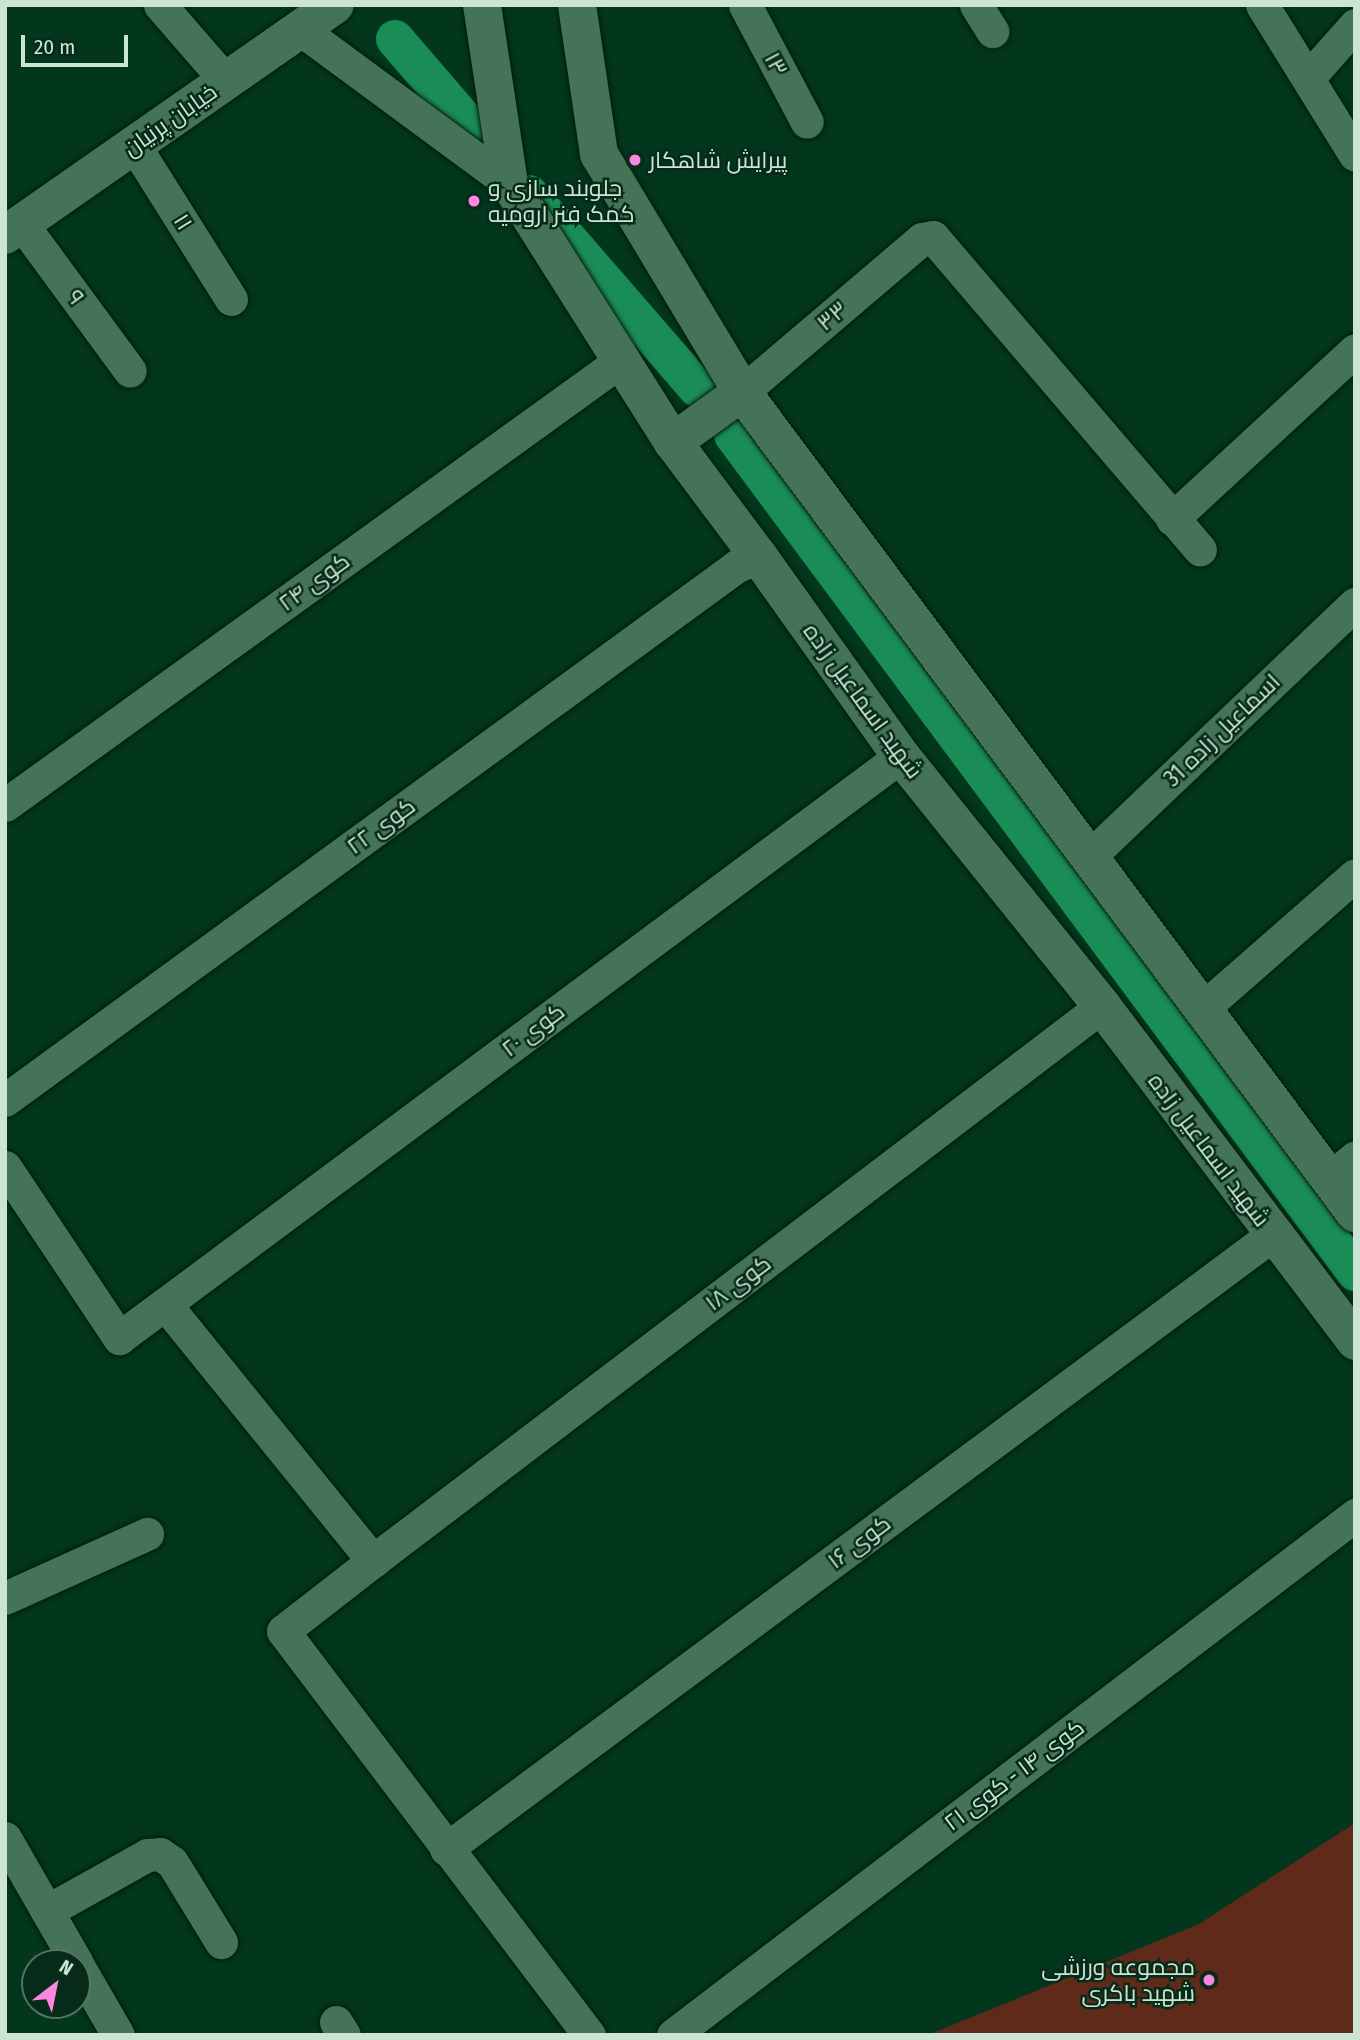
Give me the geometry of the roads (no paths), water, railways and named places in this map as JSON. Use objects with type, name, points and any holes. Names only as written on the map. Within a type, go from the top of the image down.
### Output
[{"type":"street","points":[[160,5],[226,82]]},
{"type":"street","name":"خیابان پرنیان","points":[[14,230],[335,5]]},
{"type":"street","name":"شهید اسماعیل زاده","points":[[482,5],[509,183],[623,359],[673,442],[760,556],[901,756],[1102,1006],[1355,1342]]},
{"type":"street","points":[[577,5],[599,154],[742,392],[1202,1009],[1342,1168],[1355,1213]]},
{"type":"street","name":"۱۳","points":[[745,5],[807,122]]},
{"type":"street","points":[[1262,5],[1355,155]]},
{"type":"street","points":[[1308,78],[1355,25]]},
{"type":"street","points":[[300,30],[509,183]]},
{"type":"street","name":"۱۱","points":[[134,145],[231,299]]},
{"type":"street","name":"۹","points":[[14,230],[130,371]]},
{"type":"street","name":"۳۳","points":[[742,392],[922,239],[933,237],[1172,519]]},
{"type":"street","points":[[1200,550],[1172,519],[1355,350]]},
{"type":"street","name":"کوی ۲۴","points":[[5,805],[623,359]]},
{"type":"street","points":[[673,442],[742,392]]},
{"type":"street","name":"کوی ۲۲","points":[[5,1100],[737,566],[760,556]]},
{"type":"street","name":"اسماعیل زاده 31","points":[[1089,857],[1355,604]]},
{"type":"street","name":"کوی ۲۰","points":[[5,1167],[119,1338],[901,756]]},
{"type":"street","points":[[1202,1009],[1355,875]]},
{"type":"street","name":"کوی ۱۸","points":[[446,1849],[283,1630],[1102,1006]]},
{"type":"street","name":"کوی ۱۶","points":[[446,1849],[1272,1235]]},
{"type":"street","points":[[165,1304],[373,1560]]},
{"type":"street","name":"کوی ۱۴ - کوی ۲۱","points":[[673,2035],[1355,1514]]},
{"type":"street","points":[[5,1598],[147,1534]]},
{"type":"street","points":[[5,1838],[69,1949]]},
{"type":"street","points":[[446,1849],[589,2035]]},
{"type":"street","points":[[47,1911],[147,1855],[160,1854],[173,1862],[221,1942]]},
{"type":"street","points":[[91,1988],[118,2035]]},
{"type":"waterway","points":[[395,39],[481,139]]},
{"type":"waterway","points":[[529,194],[697,388]]},
{"type":"waterway","points":[[733,435],[1355,1272]]},
{"type":"place","name":"پیرایش شاهکار","points":[[635,160]]},
{"type":"place","name":"جلوبند سازی و کمک فنر ارومیه","points":[[474,201]]},
{"type":"place","name":"مجموعه ورزشی شهید باکری","points":[[1209,1980]]}]
